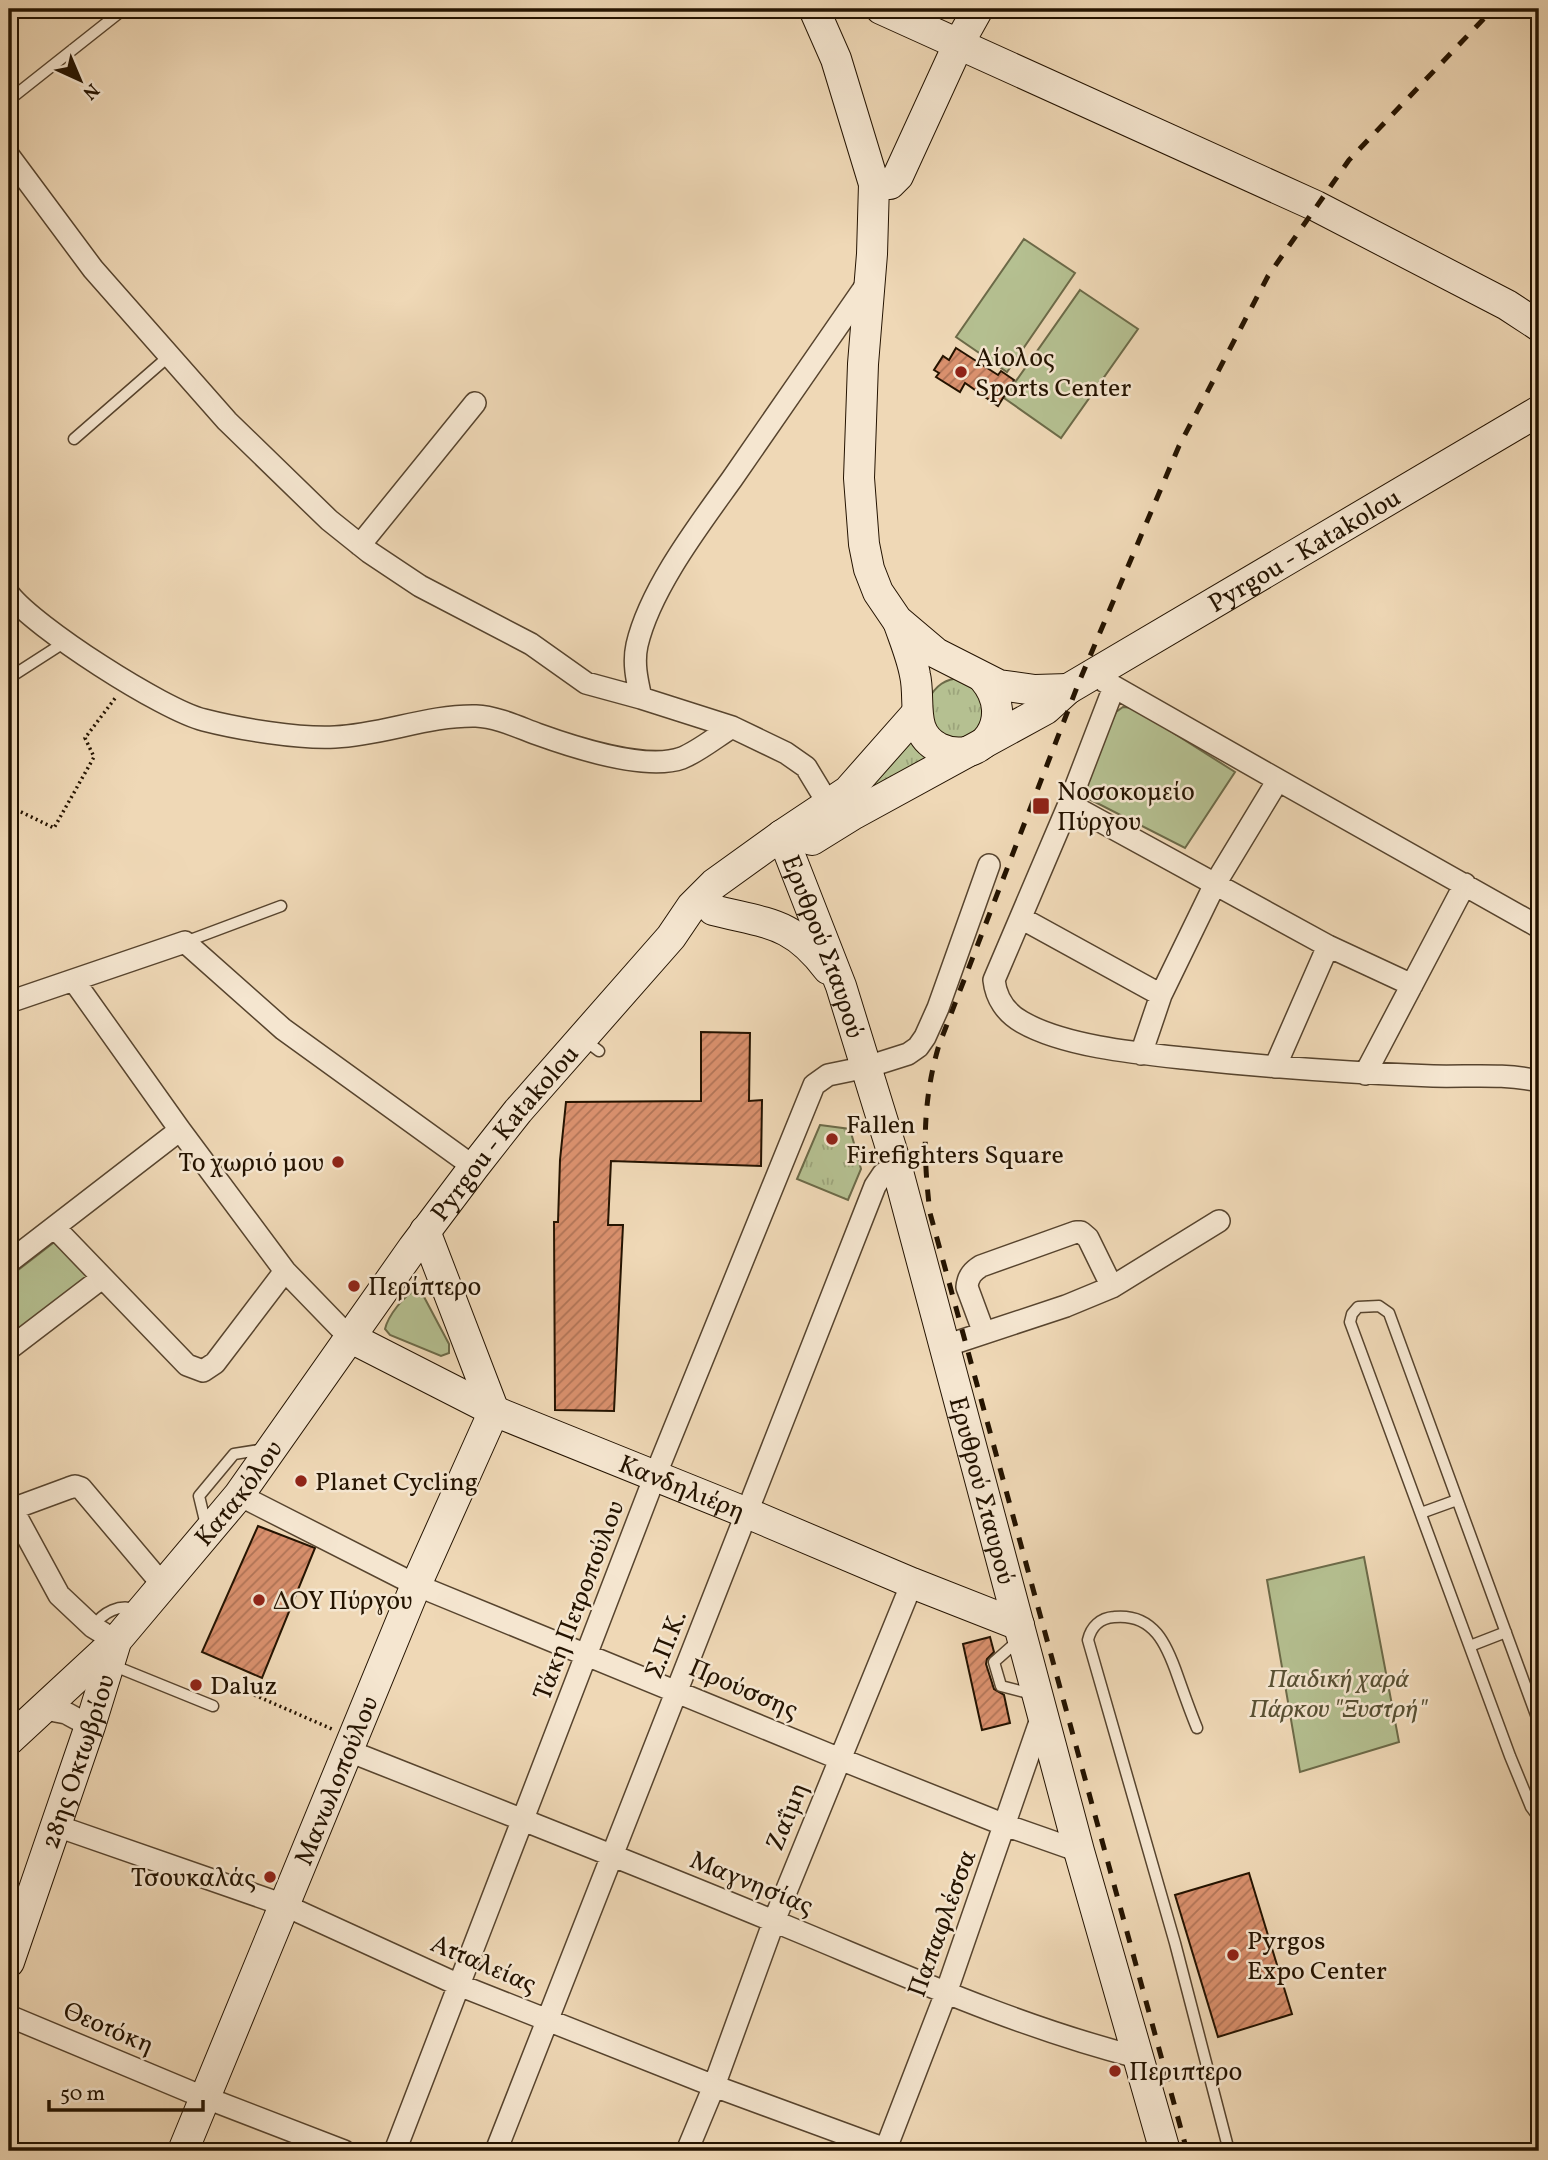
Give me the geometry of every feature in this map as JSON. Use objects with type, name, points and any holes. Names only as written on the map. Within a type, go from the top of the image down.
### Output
[{"type":"main road","points":[[814,9],[836,59],[874,184],[859,478],[861,517],[869,569],[878,592],[897,620],[915,673],[917,707]]},
{"type":"main road","points":[[881,9],[1316,205],[1507,305],[1539,326]]},
{"type":"main road","points":[[874,184],[890,184],[898,176],[959,43],[978,9]]},
{"type":"main road","points":[[1507,305],[1539,305]]},
{"type":"main road","name":"Pyrgou - Katakolou","points":[[349,1338],[474,1167],[590,1044],[692,906],[714,884],[786,844],[854,814],[1092,683],[1539,411]]},
{"type":"main road","points":[[897,620],[936,653],[978,675]]},
{"type":"main road","name":"Pyrgou - Katakolou","points":[[978,675],[993,689],[998,701],[999,714],[995,727],[988,738],[978,746],[965,751],[938,747],[919,727],[917,707],[923,687],[933,677],[945,671],[959,669],[978,675],[999,685],[1016,688],[1092,683]]},
{"type":"main road","name":"Pyrgou - Katakolou","points":[[671,937],[713,910],[848,791],[917,707]]},
{"type":"main road","name":"Ερυθρού Σταυρού","points":[[786,844],[841,986],[896,1164],[1042,1703],[1079,1851],[1166,2151]]},
{"type":"main road","points":[[713,910],[782,927],[813,949],[841,986]]},
{"type":"main road","points":[[425,1231],[494,1411]]},
{"type":"main road","name":"Κανδηλιέρη","points":[[349,1338],[494,1411],[747,1513],[1021,1631]]},
{"type":"main road","name":"Κατακόλου","points":[[106,1644],[140,1611],[239,1495],[349,1338]]},
{"type":"main road","name":"Μανωλοπούλου","points":[[183,2151],[284,1905],[343,1741],[494,1411]]},
{"type":"main road","points":[[12,1729],[45,1709],[106,1644]]},
{"type":"main road","name":"28ης Οκτωβρίου","points":[[11,1949],[57,1826],[90,1726],[106,1644]]},
{"type":"street","points":[[9,156],[93,269],[168,357],[277,471],[360,545],[420,586],[531,644],[586,683],[732,727],[786,753],[806,767],[829,805]]},
{"type":"street","points":[[641,698],[635,667],[637,645],[660,589],[707,514],[869,281]]},
{"type":"street","points":[[360,545],[475,402]]},
{"type":"street","points":[[9,594],[65,642],[164,704],[202,720],[288,735],[334,738],[370,733],[424,720],[477,716],[497,719],[562,743],[604,754],[666,762],[684,757],[732,727]]},
{"type":"street","points":[[1539,927],[1278,780],[1092,683],[1069,804],[994,980],[995,991],[1002,1004],[1020,1021],[1040,1031],[1096,1046],[1141,1054],[1275,1068],[1365,1074],[1484,1075],[1539,1081]]},
{"type":"street","points":[[1141,1054],[1161,995],[1214,884],[1278,780]]},
{"type":"street","points":[[1069,804],[1328,946],[1412,985]]},
{"type":"street","name":"Τάκη Πετροπούλου","points":[[395,2151],[655,1476],[814,1085],[828,1074],[867,1067],[908,1054],[925,1037],[957,959],[989,865]]},
{"type":"street","points":[[1365,1074],[1465,884]]},
{"type":"street","points":[[1021,919],[1161,995]]},
{"type":"street","points":[[9,1002],[185,942],[283,1029],[474,1167]]},
{"type":"street","points":[[1275,1068],[1328,946]]},
{"type":"street","points":[[74,981],[180,1130],[285,1270],[349,1338]]},
{"type":"street","points":[[9,1262],[180,1130]]},
{"type":"street","name":"Σ.Π.Κ.","points":[[496,2151],[875,1186],[883,1174],[896,1164]]},
{"type":"street","points":[[944,1346],[1066,1306],[1112,1287],[1219,1221]]},
{"type":"street","points":[[55,1228],[187,1365],[203,1371],[215,1363],[285,1270]]},
{"type":"street","points":[[984,1332],[967,1287],[971,1273],[981,1266],[1065,1236],[1081,1232],[1088,1238],[1112,1287]]},
{"type":"street","points":[[9,1349],[102,1278]]},
{"type":"street","points":[[106,1644],[59,1595],[10,1506],[75,1486],[81,1488],[162,1584]]},
{"type":"street","name":"Προύσσης","points":[[239,1495],[416,1585],[840,1759],[1079,1851]]},
{"type":"street","name":"Ζαΐμη","points":[[687,2151],[714,2086],[774,1921],[912,1583]]},
{"type":"street","name":"Παπαφλέσσα","points":[[887,2151],[1006,1825],[1042,1703]]},
{"type":"street","points":[[45,1709],[66,1713],[90,1726]]},
{"type":"street","name":"Μαγνησίας","points":[[343,1741],[523,1820],[612,1854],[946,1993],[1102,2048],[1137,2057]]},
{"type":"street","name":"Ατταλείας","points":[[57,1826],[284,1905],[459,1985],[887,2151]]},
{"type":"street","name":"Θεοτόκη","points":[[9,2016],[344,2151]]},
{"type":"lane","points":[[9,100],[124,9]]},
{"type":"lane","points":[[75,439],[168,357]]},
{"type":"lane","points":[[9,678],[65,642]]},
{"type":"lane","points":[[185,942],[281,906]]},
{"type":"lane","points":[[1539,1723],[1389,1312],[1379,1306],[1359,1307],[1352,1314],[1350,1322],[1526,1794],[1539,1818]]},
{"type":"lane","points":[[207,1532],[199,1496],[234,1454],[272,1448]]},
{"type":"lane","points":[[1421,1513],[1457,1500]]},
{"type":"lane","points":[[1197,1728],[1167,1647],[1157,1631],[1148,1623],[1124,1616],[1110,1617],[1095,1625],[1088,1640],[1175,1943],[1229,2151]]},
{"type":"lane","points":[[1470,1646],[1506,1632]]},
{"type":"lane","points":[[106,1644],[213,1706]]},
{"type":"path","points":[[11,807],[54,828],[94,757],[85,738],[127,681]]},
{"type":"path","points":[[229,1684],[343,1741]]},
{"type":"green space","points":[[1024,239],[1075,273],[1007,372],[956,337]]},
{"type":"green space","points":[[1080,290],[1138,329],[1061,438],[1004,398]]},
{"type":"green space","points":[[961,678],[981,687],[986,726],[961,742],[934,730],[928,700],[942,684]]},
{"type":"green space","points":[[1123,707],[1134,708],[1235,772],[1185,848],[1089,799],[1084,783],[1116,712]]},
{"type":"green space","points":[[912,733],[936,758],[873,796],[865,787]]},
{"type":"green space","points":[[820,1125],[850,1129],[861,1169],[848,1200],[797,1179]]},
{"type":"green space","points":[[57,1240],[90,1279],[9,1340],[9,1277]]},
{"type":"green space","points":[[416,1290],[423,1295],[449,1344],[449,1353],[441,1356],[390,1335],[385,1329],[397,1306]]},
{"type":"green space","name":"Παιδική χαρά Πάρκου \"Ξυστρή\"","points":[[1364,1557],[1399,1742],[1300,1772],[1267,1580]]},
{"type":"building","name":"Αίολος Sports Center","points":[[956,348],[998,375],[1001,371],[1014,380],[998,406],[965,383],[960,392],[936,377],[939,373],[934,370],[943,356],[949,360]]},
{"type":"building","points":[[701,1032],[750,1033],[749,1101],[762,1100],[761,1166],[611,1161],[608,1225],[623,1225],[614,1411],[555,1410],[554,1222],[558,1222],[560,1160],[566,1102],[701,1101]]},
{"type":"building","name":"ΔΟΥ Πύργου","points":[[258,1526],[315,1548],[262,1678],[202,1652]]},
{"type":"building","points":[[990,1637],[994,1652],[986,1664],[994,1689],[1004,1695],[1010,1723],[982,1730],[963,1644]]},
{"type":"building","name":"Pyrgos Expo Center","points":[[1249,1873],[1292,2014],[1218,2037],[1175,1895]]},
{"type":"railway","points":[[1187,2151],[930,1213],[925,1149],[929,1087],[939,1045],[1079,682],[1179,446],[1268,276],[1349,160],[1493,9]]},
{"type":"place","name":"Αίολος Sports Center","points":[[961,372]]},
{"type":"place","name":"Νοσοκομείο Πύργου","points":[[1041,806]]},
{"type":"place","name":"Fallen Firefighters Square","points":[[832,1139]]},
{"type":"place","name":"Το χωριό μου","points":[[338,1162]]},
{"type":"place","name":"Περίπτερο","points":[[354,1286]]},
{"type":"place","name":"Planet Cycling","points":[[301,1481]]},
{"type":"place","name":"ΔΟΥ Πύργου","points":[[259,1600]]},
{"type":"place","name":"Daluz","points":[[196,1685]]},
{"type":"place","name":"Τσουκαλάς","points":[[270,1877]]},
{"type":"place","name":"Pyrgos Expo Center","points":[[1233,1955]]},
{"type":"place","name":"Περιπτερο","points":[[1115,2071]]}]
